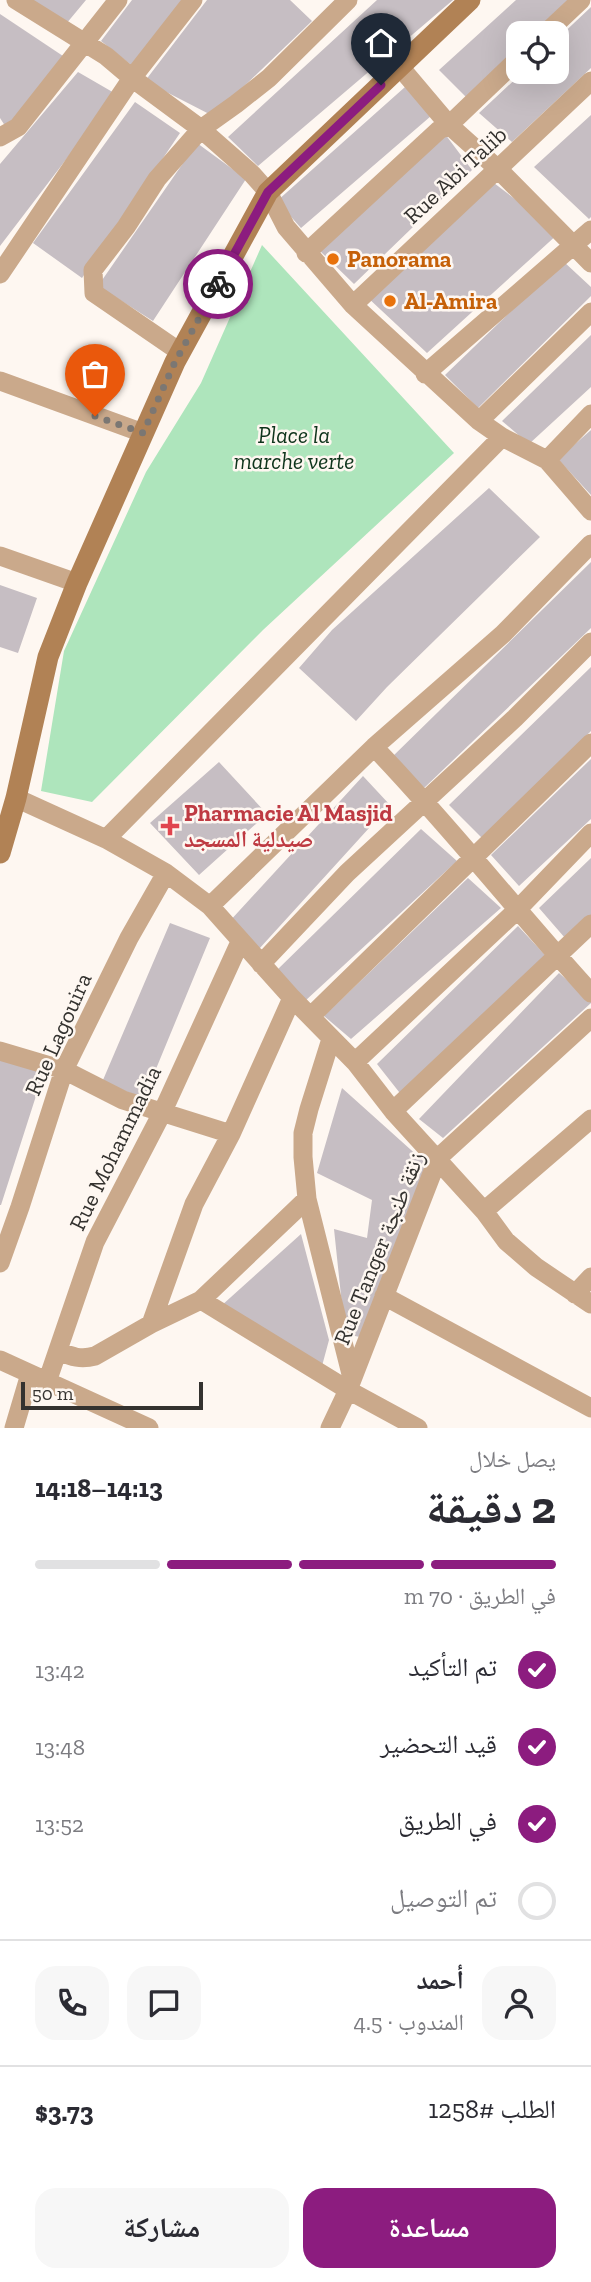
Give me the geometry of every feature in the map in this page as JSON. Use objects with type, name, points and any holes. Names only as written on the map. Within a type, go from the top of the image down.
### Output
[{"type":"main road","points":[[0,853],[8,799],[48,657],[77,583],[180,352],[268,192],[470,0]]},
{"type":"street","points":[[16,0],[106,56],[201,129],[268,192],[286,227],[353,305],[478,421],[502,437],[547,460],[591,510]]},
{"type":"street","points":[[0,137],[18,127],[118,0]]},
{"type":"street","points":[[0,274],[132,78],[193,0]]},
{"type":"street","points":[[180,352],[94,293],[93,270],[126,227],[157,179],[201,129],[269,78],[348,0]]},
{"type":"street","points":[[559,21],[581,0]]},
{"type":"street","points":[[400,67],[449,125],[498,169],[591,263]]},
{"type":"street","points":[[306,253],[506,71]]},
{"type":"street","name":"Rue Abi Talib","points":[[353,305],[591,81]]},
{"type":"street","points":[[425,373],[591,230]]},
{"type":"street","points":[[478,421],[591,312]]},
{"type":"street","points":[[0,381],[143,433]]},
{"type":"street","points":[[547,460],[591,414]]},
{"type":"street","points":[[106,839],[502,437]]},
{"type":"street","points":[[210,906],[374,747],[503,634],[591,544]]},
{"type":"street","points":[[0,556],[77,583]]},
{"type":"street","points":[[261,964],[347,873],[515,718],[591,642]]},
{"type":"street","points":[[311,1016],[591,743]]},
{"type":"street","points":[[374,747],[425,801],[591,993]]},
{"type":"street","points":[[8,799],[106,839],[166,873],[210,906],[292,998],[355,1062],[393,1111],[484,1210],[506,1241],[536,1268],[583,1299],[591,1277]]},
{"type":"street","points":[[355,1062],[517,910],[591,833]]},
{"type":"street","name":"Rue Lagouira","points":[[0,1263],[64,1070],[129,938],[166,873]]},
{"type":"street","points":[[393,1111],[591,924]]},
{"type":"street","name":"Rue Mohammadia","points":[[14,1428],[38,1378],[59,1351],[95,1241],[162,1113],[240,942]]},
{"type":"street","points":[[151,1324],[194,1204],[231,1134],[292,998]]},
{"type":"street","name":"Rue Tanger زنقة طنجة","points":[[330,1428],[350,1384],[438,1158],[591,1018]]},
{"type":"street","points":[[331,1039],[303,1133],[303,1157],[307,1199],[350,1384]]},
{"type":"street","points":[[0,1051],[64,1070],[123,1100],[231,1134]]},
{"type":"street","points":[[484,1210],[591,1119]]},
{"type":"street","points":[[59,1351],[86,1359],[95,1356],[151,1324],[201,1300],[307,1199]]},
{"type":"street","points":[[384,1296],[591,1408]]},
{"type":"street","points":[[201,1300],[350,1384],[418,1428]]},
{"type":"street","points":[[0,1360],[149,1428]]},
{"type":"green space","name":"Place la marche verte","points":[[262,245],[454,453],[263,630],[92,802],[41,791],[64,651],[146,472],[201,383]]},
{"type":"building","points":[[32,0],[86,0],[66,24]]},
{"type":"building","points":[[132,0],[183,0],[135,68],[101,41]]},
{"type":"building","points":[[207,0],[290,0],[312,21],[213,116],[145,81]]},
{"type":"building","points":[[377,0],[453,0],[258,166],[228,137]]},
{"type":"building","points":[[516,0],[572,0],[550,21],[506,21],[506,63],[468,99],[439,70]]},
{"type":"building","points":[[591,7],[591,68],[512,142],[479,113],[510,84],[569,84],[569,28]]},
{"type":"building","points":[[0,14],[69,60],[9,132],[0,118]]},
{"type":"building","points":[[78,72],[116,94],[0,246],[0,164]]},
{"type":"building","points":[[405,87],[431,116],[301,228],[277,201]]},
{"type":"building","points":[[135,102],[180,133],[82,278],[33,243]]},
{"type":"building","points":[[591,115],[591,217],[589,219],[534,167]]},
{"type":"building","points":[[445,134],[472,170],[354,284],[319,250]]},
{"type":"building","points":[[197,143],[246,179],[153,321],[98,286]]},
{"type":"building","points":[[494,183],[559,233],[427,353],[366,296]]},
{"type":"building","points":[[563,261],[591,287],[591,296],[478,408],[445,375]]},
{"type":"building","points":[[591,335],[591,387],[529,444],[502,421]]},
{"type":"building","points":[[591,430],[591,495],[558,459]]},
{"type":"building","points":[[489,488],[540,537],[387,687],[356,721],[299,668],[332,630]]},
{"type":"building","points":[[591,562],[591,628],[423,789],[390,759]]},
{"type":"building","points":[[0,585],[37,598],[18,653],[0,647]]},
{"type":"building","points":[[591,667],[591,731],[483,839],[449,805]]},
{"type":"building","points":[[591,759],[591,819],[519,886],[491,855]]},
{"type":"building","points":[[219,762],[267,814],[199,875],[150,823]]},
{"type":"building","points":[[363,776],[390,805],[259,949],[228,923]]},
{"type":"building","points":[[421,829],[457,861],[305,1001],[276,971]]},
{"type":"building","points":[[591,858],[591,915],[565,938],[539,908]]},
{"type":"building","points":[[468,878],[501,908],[351,1039],[324,1016]]},
{"type":"building","points":[[170,923],[210,938],[144,1098],[111,1086],[103,1080]]},
{"type":"building","points":[[518,926],[546,956],[403,1097],[377,1064]]},
{"type":"building","points":[[559,973],[591,1003],[443,1138],[419,1119]]},
{"type":"building","points":[[0,1060],[44,1071],[1,1205],[0,1205]]},
{"type":"building","points":[[342,1088],[430,1167],[360,1337],[345,1334],[334,1229],[367,1238],[372,1200],[317,1173]]},
{"type":"building","points":[[301,1234],[329,1340],[322,1366],[221,1306]]},
{"type":"way so far","points":[[95,416],[143,433],[175,362],[218,284]]},
{"type":"place","name":"Panorama","points":[[333,259]]},
{"type":"place","name":"Al-Amira","points":[[390,301]]},
{"type":"place","name":"Pharmacie Al Masjid صيدلية المسجد","points":[[170,826]]},
{"type":"route","points":[[218,284],[268,192],[381,85]]}]
